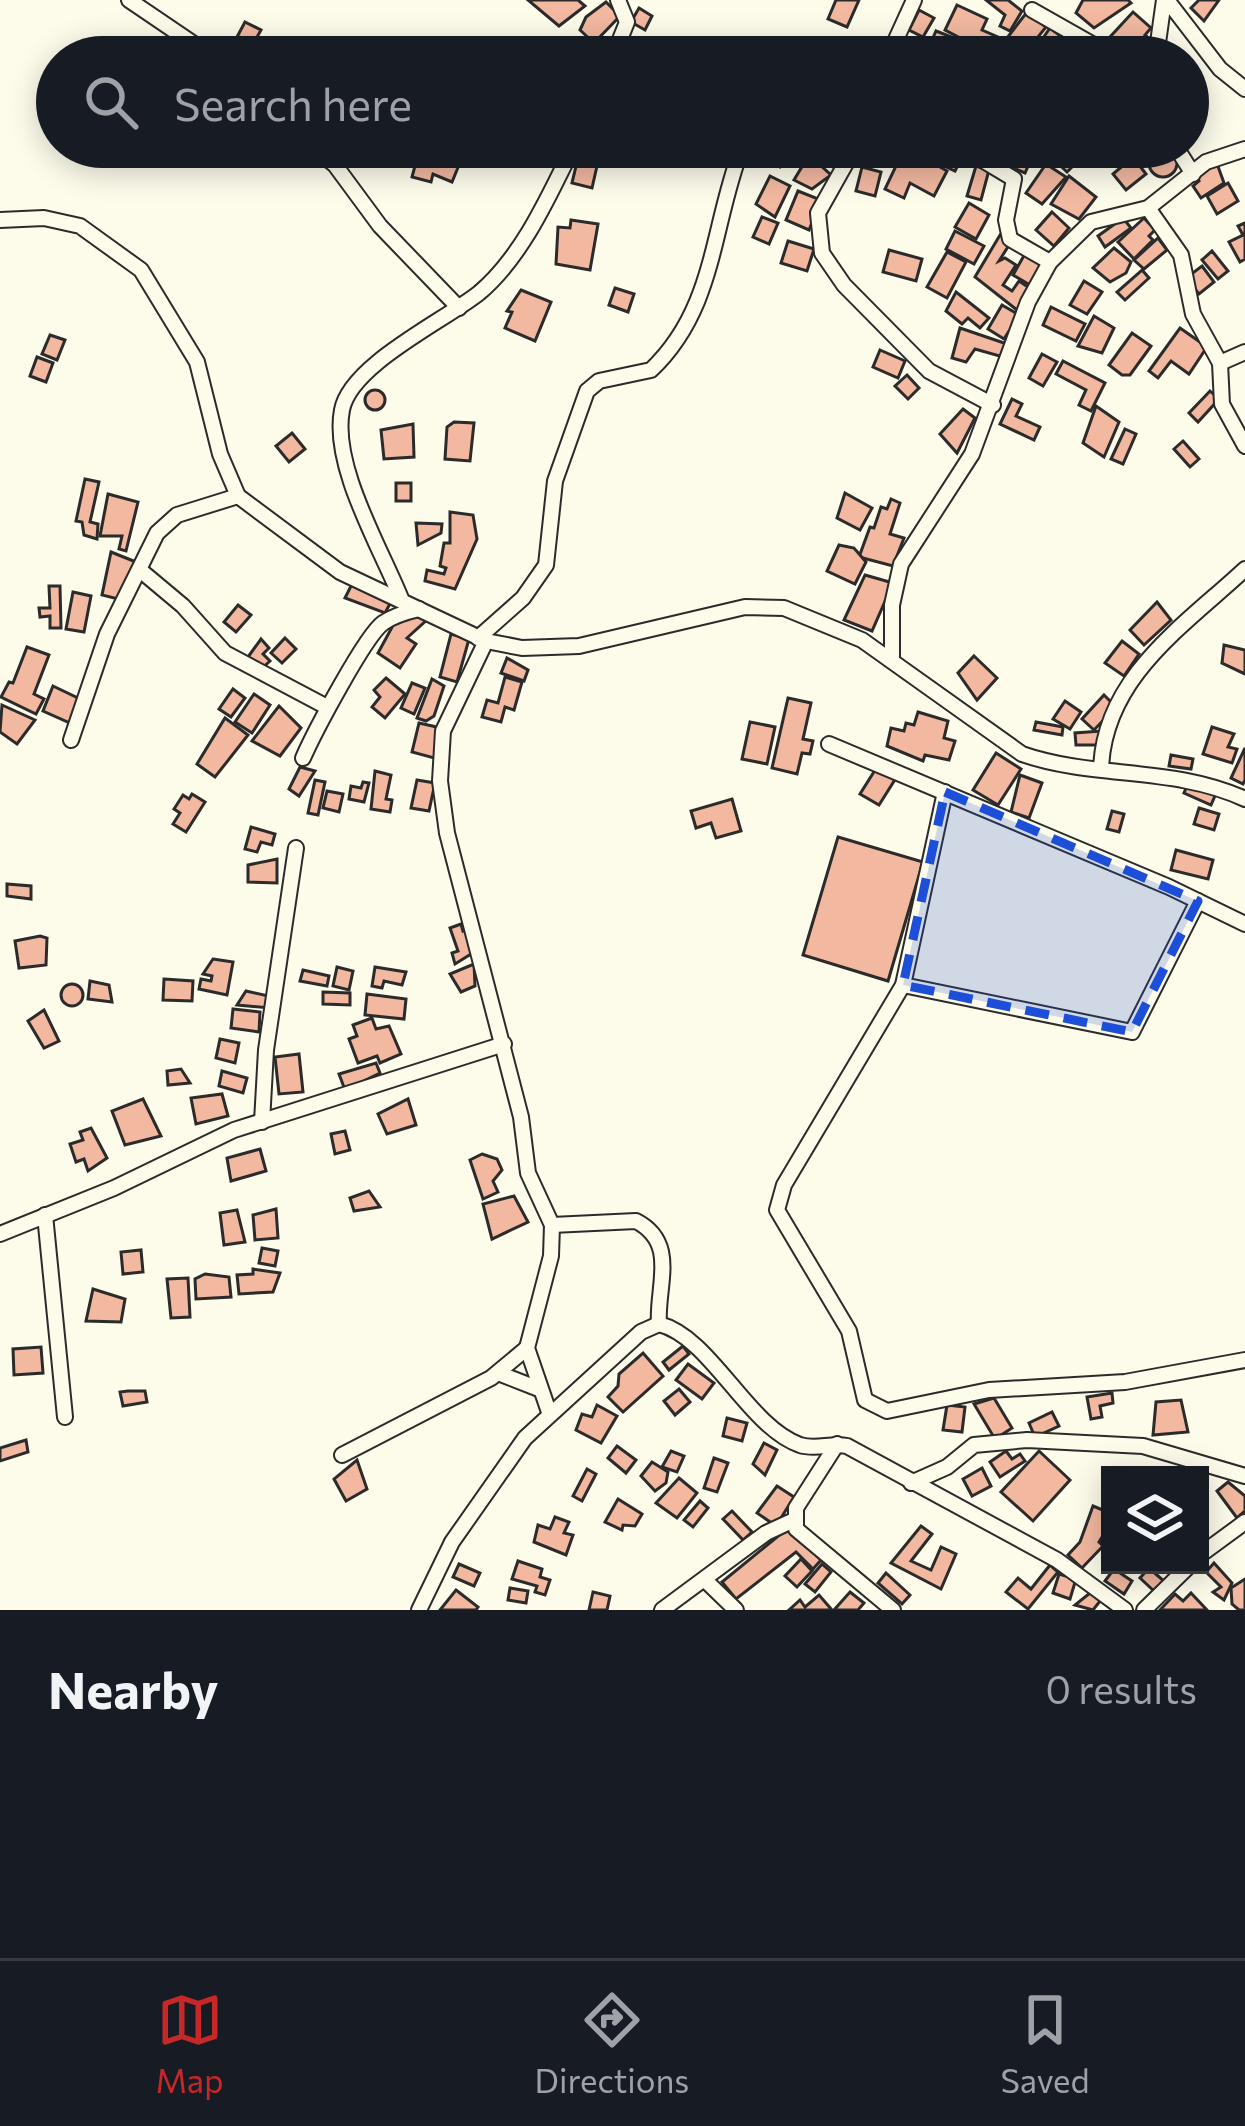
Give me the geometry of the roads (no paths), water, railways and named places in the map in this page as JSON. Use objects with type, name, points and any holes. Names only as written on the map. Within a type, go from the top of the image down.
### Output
[{"type":"street","points":[[129,0],[182,36]]},
{"type":"street","points":[[898,36],[914,0]]},
{"type":"street","points":[[1159,36],[1165,0]]},
{"type":"street","points":[[1165,0],[1194,36]]},
{"type":"street","points":[[619,36],[627,4]]},
{"type":"street","points":[[1032,10],[1078,36]]},
{"type":"street","points":[[1209,55],[1245,89]]},
{"type":"street","points":[[1209,162],[1243,155]]},
{"type":"street","points":[[336,168],[380,226],[459,308]]},
{"type":"street","points":[[402,601],[359,502],[342,411],[347,393],[377,364],[459,308],[514,254],[561,168]]},
{"type":"street","points":[[549,1412],[527,1348],[551,1256],[552,1225],[528,1173],[504,1044],[447,833],[439,757],[451,708],[482,639],[524,598],[546,565],[555,481],[587,391],[599,381],[651,370],[700,306],[734,168]]},
{"type":"street","points":[[843,168],[822,202],[816,226],[830,267],[929,371],[993,406]]},
{"type":"street","points":[[1000,168],[1014,179],[1006,220],[1010,239],[1050,262]]},
{"type":"street","points":[[1189,168],[1193,174]]},
{"type":"street","points":[[892,659],[892,605],[902,564],[952,489],[993,406],[1028,302],[1050,262],[1091,222],[1148,208],[1201,168]]},
{"type":"street","points":[[1148,208],[1174,240],[1192,314],[1220,363],[1222,404],[1245,446]]},
{"type":"street","points":[[0,220],[44,218],[80,226],[141,270],[196,362],[220,454],[238,496],[319,560],[482,639],[523,648],[579,646],[686,619],[764,608],[838,627],[892,659],[1022,754],[1180,779],[1245,799]]},
{"type":"street","points":[[1220,363],[1245,352]]},
{"type":"street","points":[[71,740],[100,651],[166,522],[238,496]]},
{"type":"street","points":[[1101,769],[1117,708],[1149,656],[1245,568]]},
{"type":"street","points":[[140,570],[183,606],[225,653],[327,707]]},
{"type":"street","points":[[303,758],[327,707],[373,633],[392,618],[419,609]]},
{"type":"street","points":[[829,744],[1245,924]]},
{"type":"street","points":[[945,792],[903,986],[784,1185],[777,1210],[849,1331],[862,1390],[872,1408],[887,1411],[1015,1387],[1124,1382],[1245,1360]]},
{"type":"street","points":[[262,1122],[266,1049],[296,848]]},
{"type":"street","points":[[903,986],[1132,1032],[1198,901]]},
{"type":"street","points":[[0,1234],[262,1122],[504,1044]]},
{"type":"street","points":[[45,1215],[65,1418]]},
{"type":"street","points":[[552,1225],[636,1221],[648,1228],[663,1262],[659,1324]]},
{"type":"street","points":[[419,1610],[467,1519],[549,1412],[641,1332],[659,1324]]},
{"type":"street","points":[[659,1324],[701,1355],[784,1436],[813,1447],[837,1444],[1057,1559],[1125,1610]]},
{"type":"street","points":[[342,1455],[498,1373],[527,1348]]},
{"type":"street","points":[[498,1373],[538,1389]]},
{"type":"street","points":[[911,1483],[947,1466],[974,1445],[1027,1439],[1143,1446],[1245,1476]]},
{"type":"street","points":[[662,1610],[766,1534],[794,1520],[837,1444]]},
{"type":"street","points":[[794,1520],[806,1541],[893,1610]]},
{"type":"street","points":[[1209,1549],[1245,1522]]},
{"type":"street","points":[[1144,1610],[1181,1574]]},
{"type":"street","points":[[706,1582],[736,1610]]}]
